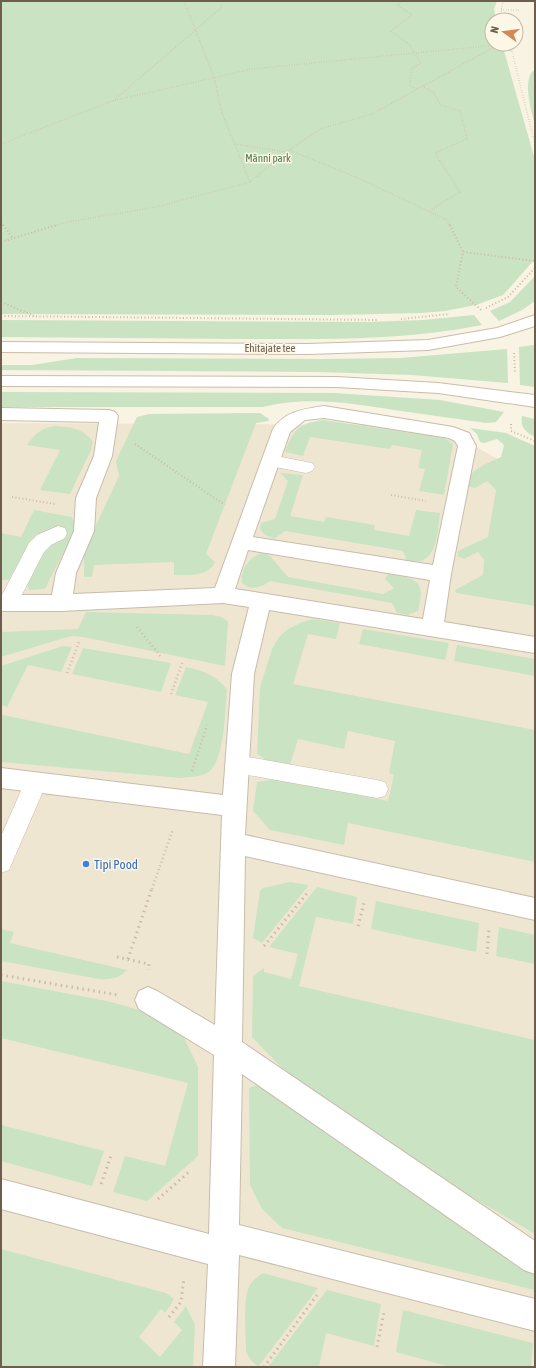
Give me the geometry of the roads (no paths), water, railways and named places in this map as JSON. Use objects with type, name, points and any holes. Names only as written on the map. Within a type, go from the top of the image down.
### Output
[{"type":"street","name":"Ehitajate tee","points":[[1,347],[308,349],[428,345],[500,332],[535,320]]},
{"type":"street","points":[[1,380],[337,382],[438,388],[535,401]]},
{"type":"street","points":[[223,595],[282,429],[300,414],[324,412],[453,433],[463,437],[468,446],[441,574],[432,629]]},
{"type":"street","points":[[1,414],[109,416],[103,456],[86,498],[84,531],[66,573],[61,603]]},
{"type":"street","points":[[241,542],[441,574]]},
{"type":"street","points":[[4,603],[61,603],[223,595],[535,645]]},
{"type":"street","points":[[219,1367],[224,1244],[234,806],[243,674],[261,601]]},
{"type":"street","points":[[1,778],[234,806]]},
{"type":"street","points":[[234,844],[535,909]]},
{"type":"street","points":[[148,1000],[228,1048],[535,1259]]},
{"type":"street","points":[[1,1194],[126,1227],[340,1265],[535,1315]]},
{"type":"lane","points":[[271,461],[306,467]]},
{"type":"lane","points":[[4,603],[36,548],[44,540],[58,533]]},
{"type":"lane","points":[[237,764],[377,789]]},
{"type":"lane","points":[[1,863],[36,782]]},
{"type":"place","name":"Tipi Pood","points":[[86,864]]},
{"type":"park label","name":"Männi park","points":[[268,158]]}]
